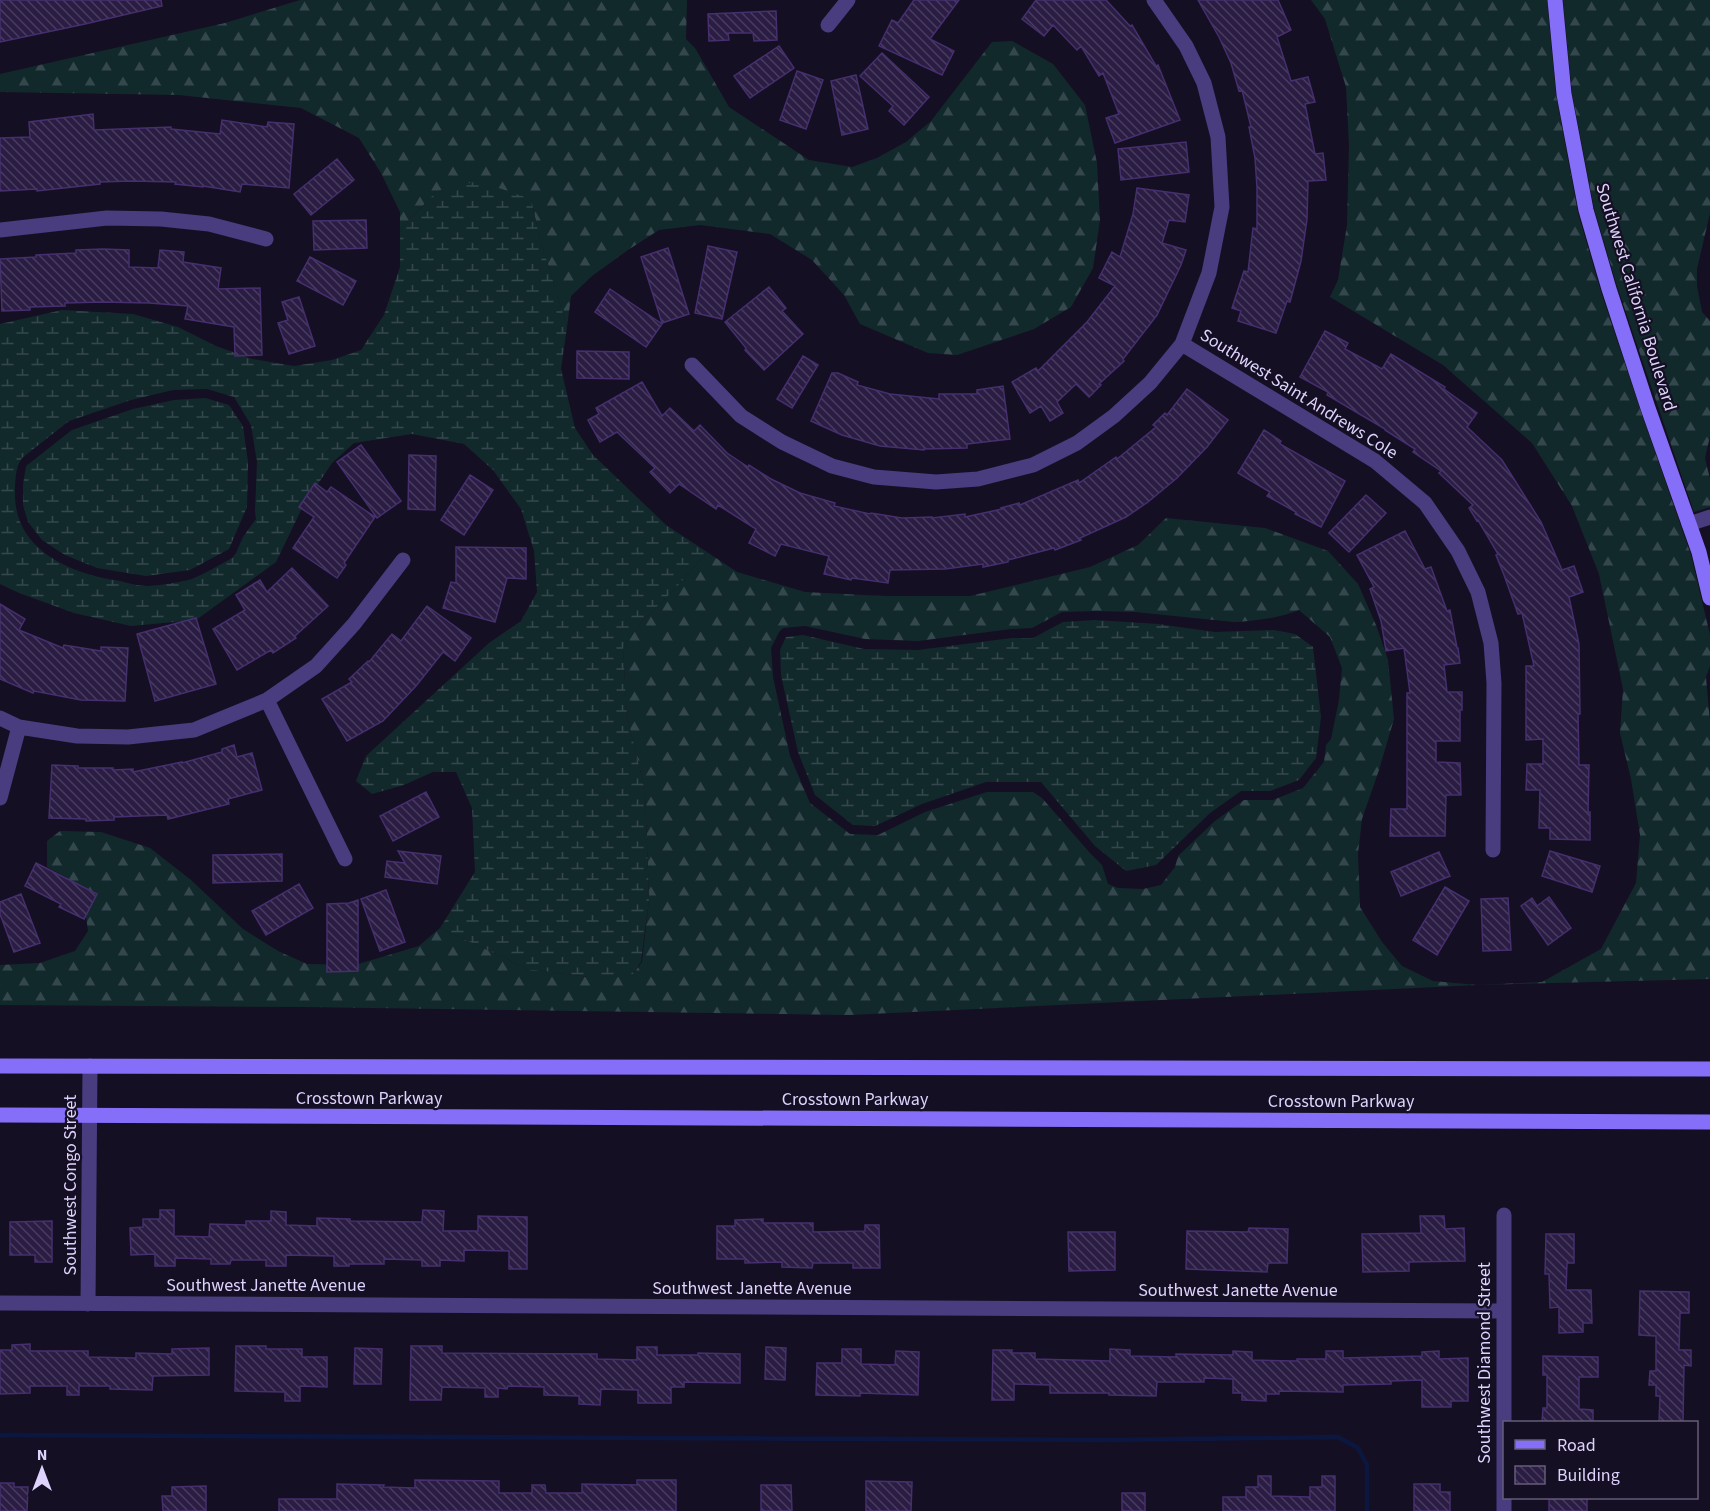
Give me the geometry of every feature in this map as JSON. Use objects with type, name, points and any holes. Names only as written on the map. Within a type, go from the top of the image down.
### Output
[{"type":"main road","name":"Southwest California Boulevard","points":[[1555,0],[1564,94],[1586,210],[1623,332],[1689,524],[1704,549],[1710,598]]},
{"type":"main road","name":"Crosstown Parkway","points":[[0,1066],[1710,1069]]},
{"type":"main road","name":"Crosstown Parkway","points":[[0,1115],[1710,1122]]},
{"type":"street","points":[[828,25],[848,0]]},
{"type":"street","name":"Southwest Saint Andrews Cole","points":[[1154,0],[1186,46],[1204,83],[1218,137],[1222,207],[1209,273],[1182,344],[1375,461],[1425,503],[1458,551],[1478,592],[1491,643],[1494,683],[1493,850]]},
{"type":"street","points":[[0,230],[107,218],[161,219],[209,224],[266,239]]},
{"type":"street","points":[[692,365],[741,416],[782,442],[832,466],[874,477],[936,482],[978,479],[1033,465],[1077,443],[1114,416],[1150,384],[1182,344]]},
{"type":"street","points":[[1689,524],[1710,517]]},
{"type":"street","points":[[0,718],[19,727],[77,736],[128,737],[194,730],[267,700],[316,666],[354,624],[403,560]]},
{"type":"street","points":[[267,700],[345,859]]},
{"type":"street","points":[[0,798],[19,727]]},
{"type":"street","name":"Southwest Congo Street","points":[[88,1304],[90,1066]]},
{"type":"street","name":"Southwest Diamond Street","points":[[1504,1215],[1504,1421]]},
{"type":"street","name":"Southwest Janette Avenue","points":[[0,1303],[1503,1311]]},
{"type":"green space","points":[[300,0],[687,0],[686,39],[695,48],[729,107],[809,160],[852,167],[877,158],[906,142],[931,121],[992,42],[1012,41],[1053,64],[1085,105],[1097,163],[1100,220],[1093,268],[1071,307],[1034,329],[957,355],[928,353],[860,324],[844,295],[812,260],[770,234],[700,225],[659,230],[592,276],[571,296],[567,327],[539,235],[531,199],[437,191],[400,230],[400,212],[381,173],[359,138],[301,108],[179,95],[0,92],[0,74],[225,23]]},
{"type":"green space","points":[[1311,0],[1547,0],[1556,95],[1578,213],[1601,292],[1691,555],[1710,635],[1710,666],[1706,677],[1710,722],[1710,979],[1477,985],[1542,982],[1601,949],[1636,883],[1640,835],[1631,779],[1620,733],[1623,689],[1599,574],[1572,506],[1532,443],[1443,365],[1330,297],[1338,280],[1347,225],[1349,146],[1346,87],[1325,19]]},
{"type":"green space","points":[[1563,0],[1710,0],[1710,213],[1697,269],[1697,286],[1702,312],[1710,321],[1710,436],[1705,458],[1710,479],[1710,507],[1694,512],[1617,286],[1594,208],[1572,93]]},
{"type":"green space","points":[[478,181],[531,199],[539,235],[567,327],[561,369],[575,428],[593,455],[666,525],[707,552],[674,590],[643,620],[623,648],[627,716],[645,790],[649,899],[641,962],[631,977],[588,977],[528,969],[440,928],[475,872],[472,808],[456,772],[433,772],[404,785],[372,794],[356,781],[366,756],[489,643],[521,621],[537,592],[534,551],[521,509],[493,470],[464,444],[412,434],[354,443],[332,463],[302,508],[276,562],[196,620],[131,626],[74,613],[0,584],[0,324],[62,310],[133,314],[178,327],[216,346],[252,359],[294,366],[332,360],[361,350],[384,315],[400,267],[400,230],[437,191]],"holes":[[[207,389],[234,397],[251,425],[257,462],[256,519],[232,558],[192,579],[163,585],[140,586],[102,578],[65,565],[49,556],[24,530],[17,513],[15,493],[18,466],[22,458],[69,421],[131,400],[173,390]]]},
{"type":"green space","points":[[205,398],[229,405],[243,426],[248,462],[247,507],[229,549],[190,570],[146,576],[97,568],[65,555],[42,540],[28,522],[23,505],[26,466],[72,430],[133,409],[174,400]]},
{"type":"green space","points":[[1166,518],[1265,528],[1328,551],[1358,584],[1388,660],[1394,719],[1362,819],[1358,854],[1360,907],[1382,942],[1402,966],[1433,981],[1477,985],[850,1015],[0,1005],[0,965],[40,963],[75,951],[88,931],[85,909],[66,877],[47,867],[47,841],[60,831],[101,832],[150,848],[191,880],[243,929],[278,951],[307,964],[355,965],[419,946],[440,928],[528,969],[588,977],[631,977],[642,962],[649,899],[645,790],[627,716],[623,648],[643,620],[674,590],[707,552],[737,572],[805,592],[884,596],[970,596],[1090,567],[1138,545]],"holes":[[[1299,610],[1330,637],[1342,668],[1339,700],[1331,739],[1326,745],[1324,762],[1303,788],[1273,800],[1244,800],[1215,821],[1178,856],[1175,867],[1161,885],[1143,889],[1118,888],[1108,884],[1102,865],[1042,798],[1033,792],[987,792],[925,812],[878,835],[850,834],[810,803],[790,756],[773,677],[771,648],[783,628],[805,626],[865,639],[918,641],[1032,628],[1062,612],[1095,611],[1135,612],[1234,622],[1267,619]]]},
{"type":"green space","points":[[1095,620],[1158,624],[1215,632],[1274,630],[1295,634],[1313,647],[1321,717],[1316,758],[1299,780],[1270,791],[1241,791],[1210,813],[1156,865],[1126,871],[1095,846],[1041,782],[986,782],[922,804],[875,826],[853,825],[815,795],[798,752],[781,675],[780,650],[786,637],[803,635],[864,649],[918,650],[1012,638],[1033,638],[1063,622]]},
{"type":"building","points":[[0,0],[161,0],[162,6],[0,42]]},
{"type":"building","points":[[914,0],[959,0],[930,39],[954,51],[942,75],[879,46],[892,20],[898,23]]},
{"type":"building","points":[[1036,0],[1106,0],[1130,26],[1132,25],[1156,66],[1158,65],[1180,120],[1115,143],[1106,118],[1119,114],[1103,73],[1099,76],[1081,46],[1077,50],[1053,25],[1044,36],[1022,19]]},
{"type":"building","points":[[1198,0],[1278,0],[1291,30],[1277,37],[1291,81],[1308,77],[1315,102],[1305,104],[1315,154],[1323,153],[1326,180],[1308,181],[1307,219],[1301,261],[1290,302],[1287,301],[1276,333],[1238,321],[1241,311],[1232,308],[1244,271],[1248,272],[1253,228],[1257,229],[1255,158],[1249,127],[1251,127],[1242,90],[1239,91],[1231,63]]},
{"type":"building","points":[[776,11],[777,40],[754,41],[753,33],[728,33],[729,40],[709,41],[708,14]]},
{"type":"building","points":[[779,46],[794,68],[750,98],[734,76]]},
{"type":"building","points":[[882,53],[929,97],[904,125],[889,111],[893,106],[860,76]]},
{"type":"building","points":[[797,71],[823,80],[806,129],[780,120]]},
{"type":"building","points":[[856,75],[868,129],[842,135],[831,81]]},
{"type":"building","points":[[93,114],[94,130],[171,127],[171,129],[220,134],[222,120],[267,127],[268,122],[294,124],[289,188],[242,184],[240,192],[175,184],[176,182],[131,181],[100,182],[100,184],[37,191],[37,189],[0,191],[0,138],[30,137],[29,122]]},
{"type":"building","points":[[1186,142],[1189,172],[1121,180],[1118,149]]},
{"type":"building","points":[[337,159],[354,180],[311,215],[294,194]]},
{"type":"building","points":[[1137,188],[1189,195],[1185,222],[1169,220],[1162,243],[1186,250],[1181,265],[1157,315],[1123,359],[1124,361],[1099,384],[1101,385],[1089,397],[1076,384],[1057,402],[1063,413],[1050,421],[1041,406],[1030,413],[1012,382],[1036,368],[1038,371],[1087,322],[1115,286],[1099,278],[1112,252],[1120,257],[1133,214]]},
{"type":"building","points":[[366,220],[367,248],[314,250],[313,221]]},
{"type":"building","points":[[708,246],[737,252],[722,319],[695,313]]},
{"type":"building","points":[[668,248],[689,314],[662,323],[641,257]]},
{"type":"building","points":[[103,249],[129,250],[129,267],[158,268],[160,250],[184,252],[183,262],[221,268],[218,289],[260,288],[262,355],[235,356],[234,327],[185,319],[188,306],[102,302],[65,303],[65,306],[2,311],[0,259]]},
{"type":"building","points":[[310,257],[356,281],[343,305],[297,281]]},
{"type":"building","points":[[769,287],[786,308],[782,311],[803,334],[764,370],[745,350],[746,348],[725,322]]},
{"type":"building","points":[[610,289],[662,324],[646,347],[595,312]]},
{"type":"building","points":[[299,297],[315,346],[289,354],[278,323],[288,320],[282,302]]},
{"type":"building","points":[[1325,331],[1348,343],[1345,349],[1382,369],[1391,354],[1445,387],[1444,389],[1477,413],[1467,427],[1502,460],[1541,522],[1562,570],[1574,566],[1583,592],[1569,597],[1579,644],[1579,765],[1589,765],[1590,840],[1550,839],[1550,828],[1539,828],[1540,790],[1526,790],[1527,764],[1543,764],[1543,739],[1526,740],[1526,666],[1534,666],[1522,613],[1518,614],[1496,555],[1498,554],[1469,508],[1473,505],[1439,473],[1441,471],[1413,452],[1415,449],[1327,395],[1328,392],[1300,377]]},
{"type":"building","points":[[577,351],[629,352],[629,379],[577,378]]},
{"type":"building","points":[[803,356],[818,365],[792,408],[777,399]]},
{"type":"building","points":[[832,373],[838,373],[858,382],[857,385],[890,394],[939,399],[939,394],[977,394],[977,390],[1003,386],[1010,439],[967,444],[967,448],[924,450],[880,446],[842,435],[811,421]]},
{"type":"building","points":[[642,382],[662,416],[670,408],[694,431],[700,425],[727,453],[748,467],[749,465],[800,493],[835,503],[834,506],[902,518],[932,518],[965,514],[965,517],[1019,503],[1020,505],[1078,480],[1079,483],[1116,457],[1117,459],[1156,427],[1153,425],[1165,413],[1167,415],[1187,389],[1228,420],[1207,447],[1177,478],[1148,502],[1126,517],[1080,538],[1081,540],[1055,550],[1054,548],[983,567],[983,564],[945,569],[890,570],[888,583],[852,578],[851,580],[824,574],[829,556],[781,544],[775,556],[749,543],[756,529],[718,505],[716,509],[679,484],[670,493],[650,472],[655,468],[617,432],[600,442],[588,420],[599,414],[596,408]]},
{"type":"building","points":[[1264,430],[1281,441],[1280,444],[1345,481],[1321,527],[1267,496],[1270,492],[1238,473]]},
{"type":"building","points":[[361,445],[401,501],[377,518],[337,462]]},
{"type":"building","points":[[409,455],[436,456],[435,510],[408,509]]},
{"type":"building","points":[[470,475],[493,490],[464,535],[441,520]]},
{"type":"building","points":[[315,483],[327,492],[331,487],[375,517],[344,563],[346,565],[337,578],[293,548],[314,517],[299,507]]},
{"type":"building","points":[[1366,495],[1386,513],[1349,552],[1329,533]]},
{"type":"building","points":[[1405,531],[1425,569],[1431,567],[1447,611],[1450,610],[1460,663],[1444,665],[1447,692],[1462,692],[1460,741],[1436,741],[1436,762],[1460,763],[1461,795],[1446,795],[1445,836],[1390,836],[1391,809],[1407,809],[1407,693],[1410,693],[1404,648],[1386,651],[1381,621],[1370,589],[1374,587],[1357,555]]},
{"type":"building","points":[[456,547],[526,548],[526,579],[507,578],[495,622],[443,608],[451,582],[456,583]]},
{"type":"building","points":[[292,568],[328,606],[295,636],[296,638],[273,653],[271,650],[237,670],[213,629],[245,610],[236,595],[260,580],[267,592]]},
{"type":"building","points":[[0,604],[25,619],[19,630],[63,648],[64,645],[101,651],[101,647],[128,648],[125,701],[81,700],[34,691],[33,693],[0,679]]},
{"type":"building","points":[[427,606],[471,638],[455,661],[443,652],[416,686],[383,721],[347,741],[322,699],[352,682],[349,679],[369,662],[392,634],[401,641]]},
{"type":"building","points":[[196,618],[216,684],[155,701],[137,634]]},
{"type":"building","points":[[234,745],[237,757],[252,753],[262,790],[228,799],[229,804],[168,819],[167,815],[114,817],[114,820],[86,821],[86,819],[49,818],[52,765],[113,768],[113,770],[133,769],[133,772],[182,763],[222,752],[222,749]]},
{"type":"building","points":[[426,792],[439,817],[393,841],[380,816]]},
{"type":"building","points":[[398,851],[441,856],[437,884],[385,877],[387,861],[405,863]]},
{"type":"building","points":[[1550,851],[1600,866],[1592,892],[1542,876]]},
{"type":"building","points":[[1439,852],[1450,876],[1401,896],[1391,872]]},
{"type":"building","points":[[282,854],[282,881],[213,883],[213,855]]},
{"type":"building","points":[[36,863],[97,894],[84,919],[59,907],[61,904],[25,886]]},
{"type":"building","points":[[299,884],[313,908],[266,935],[252,911]]},
{"type":"building","points":[[1445,887],[1469,901],[1437,955],[1413,940]]},
{"type":"building","points":[[386,890],[405,942],[380,951],[361,899]]},
{"type":"building","points":[[21,894],[40,943],[14,952],[0,914],[0,902]]},
{"type":"building","points":[[1549,897],[1571,928],[1548,945],[1521,906],[1532,898],[1537,906]]},
{"type":"building","points":[[1508,898],[1511,950],[1483,951],[1481,899]]},
{"type":"building","points":[[358,900],[358,971],[327,972],[327,904],[349,903]]},
{"type":"building","points":[[160,1210],[174,1210],[174,1236],[209,1237],[210,1224],[246,1225],[246,1221],[271,1221],[271,1211],[286,1212],[286,1225],[317,1226],[317,1218],[422,1222],[423,1210],[444,1211],[443,1231],[478,1231],[478,1216],[527,1217],[527,1269],[509,1269],[509,1251],[464,1250],[464,1261],[440,1260],[440,1266],[422,1266],[422,1260],[384,1259],[384,1264],[334,1266],[334,1256],[286,1255],[286,1266],[266,1266],[266,1260],[231,1260],[230,1264],[211,1264],[211,1259],[175,1258],[175,1266],[155,1266],[155,1254],[131,1255],[130,1228],[143,1227],[143,1219],[160,1219]]},
{"type":"building","points":[[1420,1216],[1444,1216],[1445,1229],[1464,1228],[1465,1261],[1409,1262],[1409,1271],[1363,1272],[1362,1234],[1421,1233]]},
{"type":"building","points":[[763,1219],[763,1223],[813,1223],[813,1232],[865,1231],[865,1225],[879,1225],[880,1268],[853,1268],[853,1263],[813,1263],[812,1268],[782,1267],[782,1262],[745,1263],[745,1259],[717,1259],[717,1226],[735,1226],[735,1220]]},
{"type":"building","points":[[52,1221],[52,1262],[35,1262],[35,1255],[10,1255],[10,1222]]},
{"type":"building","points":[[1249,1228],[1288,1229],[1287,1263],[1268,1263],[1267,1272],[1186,1269],[1187,1231],[1248,1232]]},
{"type":"building","points":[[1068,1232],[1115,1232],[1115,1270],[1069,1271]]},
{"type":"building","points":[[1546,1234],[1574,1234],[1574,1263],[1567,1263],[1566,1290],[1591,1290],[1592,1323],[1583,1323],[1583,1332],[1559,1333],[1559,1307],[1550,1308],[1549,1274],[1545,1274]]},
{"type":"building","points":[[1640,1291],[1689,1292],[1689,1313],[1680,1313],[1679,1350],[1691,1350],[1691,1366],[1684,1365],[1683,1421],[1659,1421],[1660,1396],[1656,1396],[1656,1385],[1649,1385],[1650,1371],[1656,1371],[1656,1336],[1639,1335]]},
{"type":"building","points":[[30,1344],[30,1351],[88,1351],[88,1357],[136,1358],[136,1353],[172,1354],[172,1349],[209,1348],[209,1375],[153,1376],[152,1390],[79,1386],[79,1395],[67,1395],[67,1386],[30,1386],[30,1393],[0,1394],[0,1350],[12,1350],[12,1345]]},
{"type":"building","points":[[236,1346],[302,1349],[302,1357],[327,1357],[327,1387],[300,1386],[300,1401],[285,1401],[285,1392],[235,1391]]},
{"type":"building","points":[[411,1346],[442,1346],[442,1353],[597,1354],[597,1359],[637,1360],[637,1347],[657,1347],[657,1355],[740,1354],[740,1383],[684,1382],[684,1387],[671,1387],[671,1403],[638,1403],[638,1390],[601,1389],[600,1405],[579,1404],[579,1396],[544,1395],[544,1387],[508,1386],[507,1389],[498,1388],[498,1397],[485,1397],[485,1388],[442,1387],[441,1400],[410,1400]]},
{"type":"building","points":[[766,1347],[786,1348],[785,1380],[765,1379]]},
{"type":"building","points":[[355,1348],[382,1349],[381,1384],[354,1384]]},
{"type":"building","points":[[842,1349],[861,1349],[861,1364],[895,1365],[896,1351],[919,1352],[918,1395],[860,1393],[860,1396],[816,1395],[817,1363],[842,1363]]},
{"type":"building","points":[[1110,1349],[1130,1350],[1130,1356],[1176,1357],[1176,1354],[1233,1355],[1233,1351],[1252,1352],[1252,1360],[1297,1361],[1297,1359],[1326,1359],[1326,1351],[1343,1351],[1343,1358],[1422,1356],[1422,1352],[1439,1351],[1439,1359],[1468,1358],[1468,1401],[1451,1401],[1451,1407],[1422,1407],[1422,1380],[1391,1381],[1391,1384],[1343,1385],[1343,1392],[1279,1391],[1279,1394],[1266,1394],[1266,1401],[1242,1400],[1242,1393],[1233,1393],[1233,1379],[1204,1378],[1204,1382],[1157,1382],[1156,1396],[1050,1393],[1050,1385],[1014,1384],[1014,1400],[992,1400],[993,1350],[1035,1353],[1035,1359],[1110,1361]]},
{"type":"building","points":[[1543,1356],[1598,1357],[1598,1377],[1579,1377],[1579,1409],[1593,1410],[1593,1421],[1542,1421],[1543,1408],[1547,1408],[1547,1375],[1543,1375]]},
{"type":"building","points":[[1258,1476],[1271,1476],[1271,1496],[1310,1497],[1310,1487],[1322,1487],[1322,1476],[1335,1476],[1335,1511],[1223,1511],[1223,1497],[1246,1497],[1246,1487],[1258,1487]]},
{"type":"building","points":[[415,1480],[499,1481],[499,1493],[532,1493],[532,1485],[545,1485],[546,1493],[582,1493],[582,1484],[637,1485],[637,1480],[676,1480],[676,1511],[279,1511],[279,1499],[337,1499],[337,1484],[415,1488]]},
{"type":"building","points":[[866,1481],[912,1482],[911,1511],[866,1511]]},
{"type":"building","points":[[0,1483],[14,1483],[14,1487],[28,1487],[27,1511],[0,1511]]},
{"type":"building","points":[[1414,1484],[1440,1484],[1440,1492],[1450,1492],[1450,1511],[1414,1511]]},
{"type":"building","points":[[761,1485],[791,1485],[792,1511],[761,1511]]},
{"type":"building","points":[[206,1486],[206,1511],[163,1511],[162,1496],[172,1496],[172,1487]]},
{"type":"building","points":[[1122,1493],[1145,1493],[1145,1511],[1122,1511]]},
{"type":"building","points":[[1549,1499],[1587,1499],[1587,1511],[1549,1511]]},
{"type":"waterway","points":[[0,1435],[1110,1440],[1338,1437],[1358,1448],[1367,1465],[1367,1511]]}]
